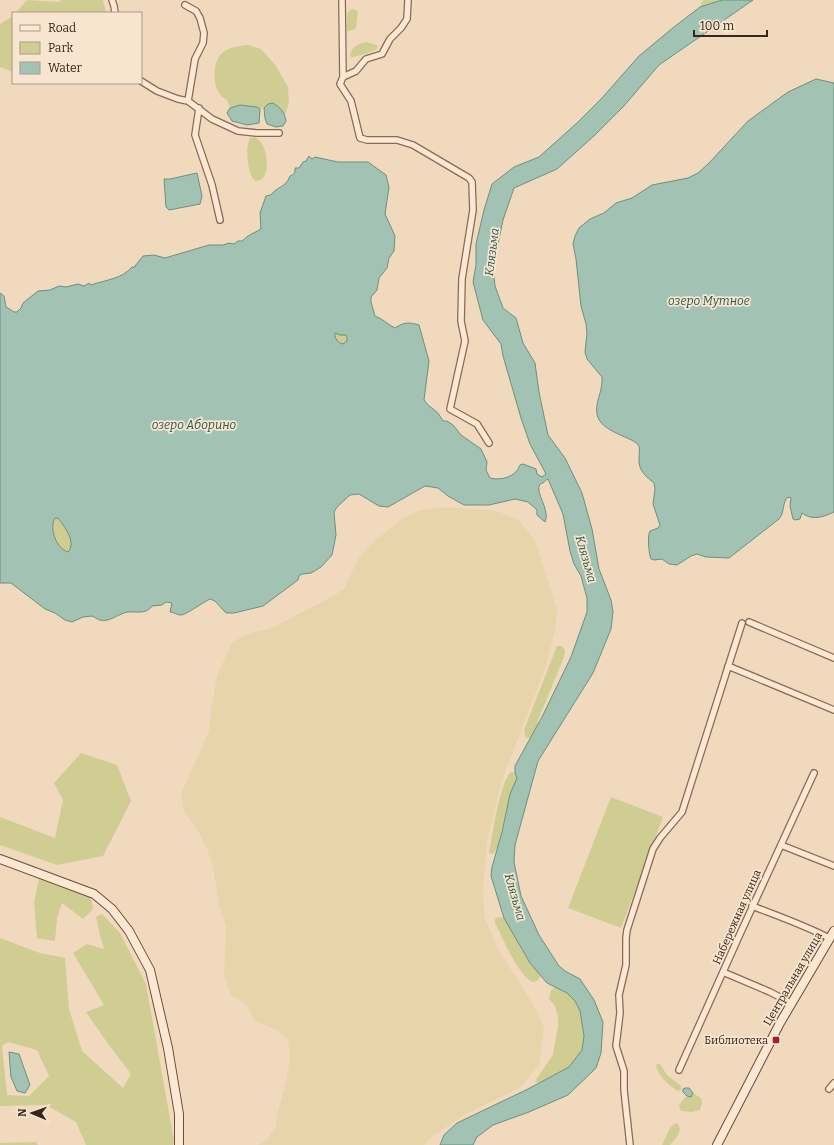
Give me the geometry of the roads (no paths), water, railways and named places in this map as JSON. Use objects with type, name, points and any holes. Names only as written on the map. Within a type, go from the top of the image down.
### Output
[{"type":"main road","points":[[0,859],[94,894],[112,909],[129,931],[150,970],[168,1048],[179,1114],[179,1145]]},
{"type":"main road","name":"Центральная улица","points":[[717,1145],[791,1003],[834,931]]},
{"type":"street","points":[[112,0],[115,12]]},
{"type":"street","points":[[342,0],[343,77],[340,84],[350,101],[360,138],[367,140],[397,140],[413,145],[469,178],[472,182],[473,210],[462,279],[461,321],[465,341],[450,409],[477,424],[489,443]]},
{"type":"street","points":[[343,77],[356,71],[366,59],[382,54],[390,39],[401,28],[407,19],[408,0]]},
{"type":"street","points":[[185,4],[196,11],[200,18],[204,33],[202,43],[195,59],[188,101]]},
{"type":"street","points":[[142,82],[157,91],[188,101],[212,119],[238,131],[279,133]]},
{"type":"street","points":[[198,108],[195,135],[212,185],[220,220]]},
{"type":"street","points":[[749,622],[834,658]]},
{"type":"street","points":[[630,1145],[624,1090],[624,1070],[616,1046],[620,1013],[620,995],[626,965],[627,930],[653,849],[660,838],[682,812],[742,623]]},
{"type":"street","points":[[728,666],[834,710]]},
{"type":"street","name":"Набережная улица","points":[[680,1070],[752,906],[814,773]]},
{"type":"street","points":[[781,845],[834,866]]},
{"type":"street","points":[[752,906],[814,930],[829,938]]},
{"type":"street","points":[[723,972],[764,989],[791,1003]]},
{"type":"street","points":[[829,1089],[834,1083]]},
{"type":"water","name":"озеро Аборино","points":[[722,0],[753,0],[659,65],[623,107],[595,135],[557,169],[514,188],[503,220],[493,268],[495,286],[503,308],[516,318],[523,343],[535,363],[539,392],[548,435],[565,458],[582,493],[592,529],[599,569],[611,600],[613,612],[611,629],[593,673],[538,761],[515,845],[514,862],[521,896],[539,935],[559,966],[580,979],[594,1000],[603,1022],[601,1053],[596,1068],[568,1095],[529,1112],[493,1125],[477,1137],[473,1145],[440,1145],[444,1135],[457,1123],[528,1089],[569,1067],[582,1050],[584,1036],[580,1011],[575,1001],[567,993],[547,983],[530,963],[504,918],[491,876],[510,794],[517,778],[515,766],[543,715],[571,657],[587,612],[587,598],[581,576],[574,564],[570,551],[563,514],[548,479],[540,484],[539,487],[539,492],[546,512],[545,522],[537,515],[537,510],[528,502],[515,499],[489,505],[464,505],[448,496],[438,488],[425,486],[388,507],[379,506],[359,494],[350,495],[337,507],[334,512],[336,535],[332,555],[321,567],[311,573],[302,574],[299,576],[298,580],[263,606],[234,613],[226,613],[215,601],[210,599],[182,615],[178,615],[170,612],[172,603],[166,602],[162,605],[152,606],[144,612],[128,612],[103,621],[92,616],[83,617],[72,622],[65,620],[55,613],[45,609],[11,583],[0,583],[0,293],[4,296],[6,307],[14,312],[17,312],[23,303],[38,291],[50,290],[59,286],[66,287],[78,284],[84,286],[89,283],[91,285],[113,279],[128,271],[132,267],[135,267],[143,256],[154,255],[165,258],[209,245],[234,244],[238,241],[242,241],[261,229],[260,213],[266,196],[271,195],[284,185],[290,176],[293,175],[295,168],[299,168],[309,156],[312,159],[315,157],[338,162],[368,162],[386,175],[389,187],[385,214],[395,236],[394,251],[389,258],[387,268],[379,278],[377,290],[371,297],[375,316],[395,328],[407,323],[419,325],[429,361],[424,400],[438,413],[443,421],[447,421],[453,425],[461,435],[481,449],[487,462],[486,470],[490,478],[499,479],[508,477],[515,473],[520,465],[523,464],[536,469],[537,474],[542,477],[546,474],[530,444],[521,418],[503,356],[501,344],[483,320],[473,282],[476,265],[476,244],[492,184],[514,167],[539,157],[602,98],[639,56],[700,7]],"holes":[[[335,333],[346,335],[347,341],[343,344],[340,343],[337,340]],[[55,518],[58,518],[69,534],[71,544],[68,552],[60,547],[53,533],[53,522]]]},
{"type":"water","name":"озеро Мутное","points":[[816,79],[834,83],[834,512],[822,517],[814,518],[802,513],[800,519],[795,520],[793,519],[790,506],[791,498],[788,497],[779,519],[729,558],[706,557],[697,554],[677,565],[669,564],[662,559],[651,559],[649,533],[650,531],[658,528],[660,525],[653,504],[655,489],[654,483],[641,470],[639,463],[639,446],[631,440],[604,426],[597,414],[602,377],[587,359],[585,352],[587,333],[581,306],[573,244],[575,236],[579,228],[590,219],[604,213],[616,203],[632,198],[652,185],[688,178],[698,173],[748,121],[788,92]]},
{"type":"water","points":[[273,103],[280,108],[285,115],[286,121],[283,126],[276,127],[267,124],[264,108],[268,104]]},
{"type":"water","points":[[240,105],[257,107],[260,109],[259,123],[247,125],[232,121],[227,113],[230,108]]},
{"type":"water","points":[[197,173],[202,196],[200,204],[169,210],[166,207],[164,179]]},
{"type":"water","points":[[9,1052],[19,1054],[30,1085],[25,1093],[17,1091],[11,1077]]},
{"type":"water","points":[[689,1088],[693,1093],[691,1097],[687,1096],[683,1092],[683,1089]]},
{"type":"place","name":"Библиотека","points":[[776,1040]]},
{"type":"water label","name":"Клязьма","points":[[492,252]]},
{"type":"water label","name":"Клязьма","points":[[586,559]]},
{"type":"water label","name":"Клязьма","points":[[515,897]]}]
